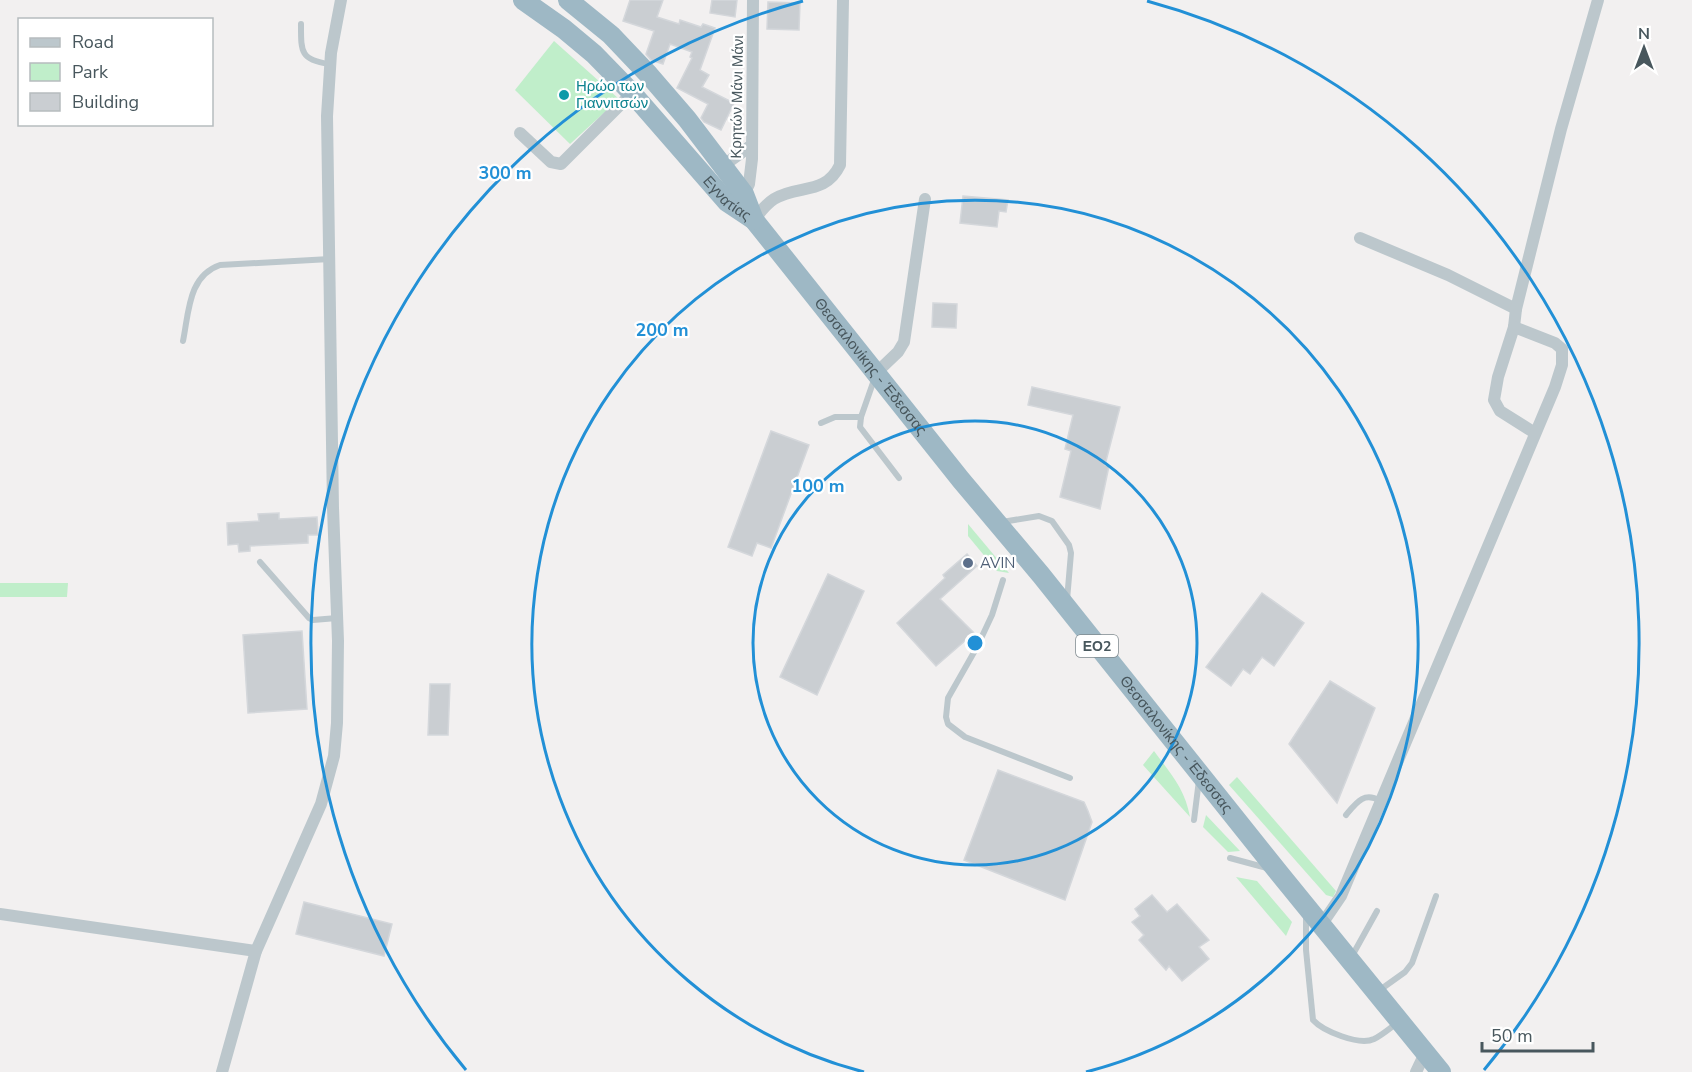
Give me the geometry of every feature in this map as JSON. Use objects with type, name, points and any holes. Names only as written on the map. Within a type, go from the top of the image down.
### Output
[{"type":"highway","name":"Εγνατίας","points":[[523,0],[594,54],[632,93],[727,202],[754,220]]},
{"type":"highway","name":"Εγνατίας","points":[[568,0],[612,35],[650,75],[724,165],[744,194],[754,220]]},
{"type":"highway","name":"Θεσσαλονίκης - Έδεσσας","points":[[754,220],[996,523],[1441,1072]]},
{"type":"street","points":[[222,1072],[256,951],[314,823],[330,776],[334,756],[337,723],[337,618],[327,117],[329,64],[341,0]]},
{"type":"street","name":"Κρητών Μάνι Μάνι","points":[[744,194],[748,184],[752,145],[753,0]]},
{"type":"street","points":[[754,220],[774,199],[829,181],[840,165],[843,0]]},
{"type":"street","points":[[1535,433],[1500,411],[1494,400],[1498,377],[1514,327],[1516,309],[1561,129],[1598,0]]},
{"type":"street","points":[[520,133],[551,162],[561,164],[632,93]]},
{"type":"street","points":[[724,165],[752,145]]},
{"type":"street","points":[[876,373],[898,352],[904,342],[925,199]]},
{"type":"street","points":[[1360,238],[1448,275],[1516,309]]},
{"type":"street","points":[[1322,924],[1337,904],[1555,387],[1562,365],[1563,352],[1560,346],[1514,327]]},
{"type":"street","points":[[0,914],[256,951]]},
{"type":"street","points":[[1416,1072],[1426,1052]]},
{"type":"lane","points":[[301,24],[302,50],[307,58],[313,62],[329,64]]},
{"type":"lane","points":[[183,340],[196,282],[211,268],[220,265],[331,259]]},
{"type":"lane","points":[[876,373],[861,417],[860,427],[899,478]]},
{"type":"lane","points":[[821,423],[835,417],[861,417]]},
{"type":"lane","points":[[996,523],[1039,516],[1052,521],[1069,545],[1071,553],[1066,607]]},
{"type":"lane","points":[[260,562],[309,618],[313,620],[337,618]]},
{"type":"lane","points":[[1003,580],[992,615],[948,698],[946,717],[954,730],[965,737],[1070,778]]},
{"type":"lane","points":[[1194,820],[1199,773]]},
{"type":"lane","points":[[1346,814],[1359,800],[1366,797],[1374,797],[1380,801]]},
{"type":"lane","points":[[1230,858],[1279,873]]},
{"type":"lane","points":[[1377,992],[1405,972],[1412,963],[1436,896]]},
{"type":"lane","points":[[1306,906],[1306,950],[1313,1020],[1327,1031],[1360,1041],[1374,1039],[1401,1021]]},
{"type":"lane","points":[[1350,959],[1377,911]]},
{"type":"green space","points":[[554,41],[619,99],[570,144],[515,90]]},
{"type":"green space","points":[[968,524],[1009,573],[997,571],[968,536]]},
{"type":"green space","points":[[0,583],[68,583],[67,597],[0,597]]},
{"type":"green space","points":[[1154,751],[1181,790],[1190,817],[1143,765]]},
{"type":"green space","points":[[1237,777],[1336,891],[1333,897],[1326,895],[1229,785]]},
{"type":"green space","points":[[1206,815],[1240,851],[1228,852],[1203,827]]},
{"type":"green space","points":[[1236,877],[1257,881],[1292,922],[1286,936]]},
{"type":"building","points":[[630,0],[663,0],[657,17],[679,24],[680,20],[701,27],[703,24],[715,28],[700,70],[709,75],[702,87],[734,103],[721,130],[704,122],[701,118],[708,104],[677,88],[692,58],[690,57],[692,52],[670,44],[663,64],[651,60],[646,54],[654,31],[623,21]]},
{"type":"building","points":[[712,0],[737,0],[735,17],[710,13]]},
{"type":"building","points":[[768,2],[800,3],[799,30],[767,29]]},
{"type":"building","points":[[963,196],[1008,200],[1006,212],[999,211],[997,227],[960,223]]},
{"type":"building","points":[[933,303],[957,304],[956,328],[932,327]]},
{"type":"building","points":[[1032,387],[1120,407],[1105,465],[1109,466],[1100,509],[1060,497],[1071,451],[1065,449],[1073,415],[1028,405]]},
{"type":"building","points":[[771,431],[809,445],[771,548],[757,543],[752,556],[728,547]]},
{"type":"building","points":[[279,513],[279,519],[317,517],[318,535],[308,535],[308,543],[250,546],[250,551],[239,552],[238,544],[228,545],[227,523],[259,521],[258,514]]},
{"type":"building","points":[[967,554],[977,566],[940,599],[974,633],[936,666],[897,623],[945,578],[943,575]]},
{"type":"building","points":[[828,574],[864,591],[817,695],[780,677]]},
{"type":"building","points":[[1262,593],[1304,623],[1274,666],[1262,657],[1250,674],[1243,669],[1231,686],[1206,667]]},
{"type":"building","points":[[302,631],[307,709],[248,713],[243,635]]},
{"type":"building","points":[[1330,681],[1375,708],[1337,803],[1289,744]]},
{"type":"building","points":[[430,684],[450,684],[448,735],[428,735]]},
{"type":"building","points":[[998,770],[1084,802],[1092,822],[1065,900],[964,860]]},
{"type":"building","points":[[1152,895],[1167,912],[1177,904],[1209,940],[1199,947],[1209,959],[1182,981],[1169,966],[1166,970],[1139,940],[1144,935],[1132,922],[1140,916],[1135,909]]},
{"type":"building","points":[[304,902],[392,924],[384,956],[296,934]]},
{"type":"place","name":"Ηρώο των Γιαννιτσών","points":[[564,95]]},
{"type":"place","name":"AVIN","points":[[968,563]]}]
